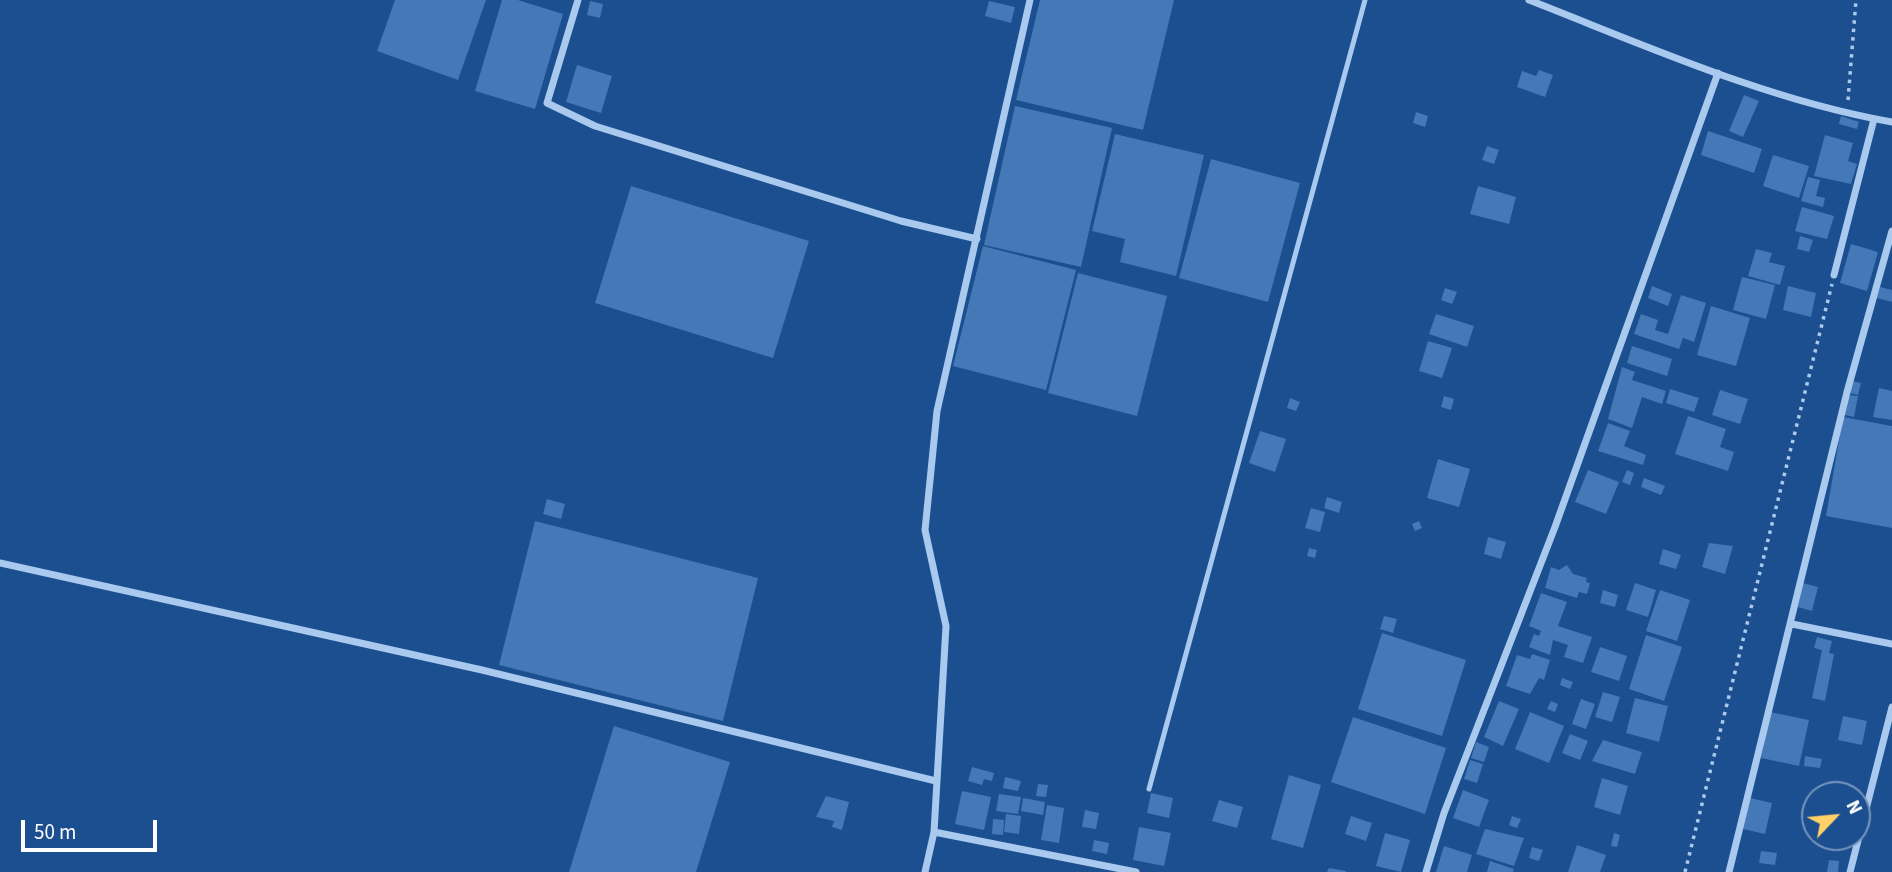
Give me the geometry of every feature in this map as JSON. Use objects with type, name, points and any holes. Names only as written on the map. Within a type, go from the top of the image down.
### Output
[{"type":"street","points":[[578,0],[547,103],[596,126],[901,221],[977,239]]},
{"type":"street","points":[[925,872],[934,832],[946,626],[925,530],[937,411],[1030,0]]},
{"type":"street","points":[[1529,0],[1718,73],[1847,113],[1892,122]]},
{"type":"street","points":[[1426,872],[1444,813],[1555,527],[1718,73]]},
{"type":"street","points":[[1834,275],[1874,119]]},
{"type":"street","points":[[1729,872],[1847,392],[1892,230]]},
{"type":"street","points":[[0,562],[482,670],[936,781]]},
{"type":"street","points":[[1792,624],[1892,644]]},
{"type":"street","points":[[1850,872],[1892,707]]},
{"type":"street","points":[[934,832],[1136,872]]},
{"type":"lane","points":[[1149,789],[1365,0]]},
{"type":"path","points":[[1847,113],[1856,0]]},
{"type":"path","points":[[1685,872],[1834,275]]},
{"type":"building","points":[[395,0],[486,0],[458,80],[377,51]]},
{"type":"building","points":[[502,0],[518,0],[563,14],[535,109],[475,91]]},
{"type":"building","points":[[1040,0],[1174,0],[1143,130],[1016,100]]},
{"type":"building","points":[[590,1],[603,4],[600,18],[587,15]]},
{"type":"building","points":[[989,1],[1015,7],[1011,23],[985,16]]},
{"type":"building","points":[[577,65],[612,76],[601,113],[566,102]]},
{"type":"building","points":[[1539,70],[1553,75],[1545,97],[1517,87],[1522,71],[1536,76]]},
{"type":"building","points":[[1744,95],[1759,101],[1743,137],[1729,131]]},
{"type":"building","points":[[1015,106],[1112,128],[1081,267],[984,245]]},
{"type":"building","points":[[1416,112],[1428,116],[1425,127],[1413,123]]},
{"type":"building","points":[[1841,116],[1859,122],[1857,129],[1839,124]]},
{"type":"building","points":[[1708,131],[1762,149],[1754,173],[1701,155]]},
{"type":"building","points":[[1115,134],[1204,155],[1176,276],[1120,262],[1125,239],[1092,231]]},
{"type":"building","points":[[1825,135],[1853,143],[1848,161],[1857,164],[1851,184],[1814,176]]},
{"type":"building","points":[[1487,146],[1499,150],[1494,164],[1482,160]]},
{"type":"building","points":[[1773,155],[1809,166],[1799,198],[1763,186]]},
{"type":"building","points":[[1211,159],[1300,183],[1268,302],[1179,278]]},
{"type":"building","points":[[1808,177],[1820,180],[1816,196],[1825,198],[1823,207],[1801,201]]},
{"type":"building","points":[[631,186],[809,241],[773,358],[595,303]]},
{"type":"building","points":[[1478,186],[1516,197],[1509,224],[1470,214]]},
{"type":"building","points":[[1802,207],[1834,216],[1827,239],[1795,231]]},
{"type":"building","points":[[1800,236],[1813,240],[1809,252],[1797,249]]},
{"type":"building","points":[[1851,244],[1878,252],[1867,291],[1840,283]]},
{"type":"building","points":[[983,246],[1076,270],[1046,390],[953,366]]},
{"type":"building","points":[[1756,249],[1772,253],[1769,262],[1785,266],[1780,285],[1748,276]]},
{"type":"building","points":[[1078,273],[1167,296],[1137,416],[1048,393]]},
{"type":"building","points":[[1742,277],[1775,285],[1766,319],[1733,310]]},
{"type":"building","points":[[1652,286],[1672,294],[1668,306],[1648,298]]},
{"type":"building","points":[[1788,286],[1816,293],[1811,317],[1783,310]]},
{"type":"building","points":[[1880,287],[1892,290],[1892,302],[1877,298]]},
{"type":"building","points":[[1445,288],[1457,292],[1452,304],[1441,300]]},
{"type":"building","points":[[1681,295],[1706,303],[1694,342],[1683,338],[1679,349],[1634,334],[1641,314],[1658,320],[1655,330],[1668,334]]},
{"type":"building","points":[[1711,306],[1750,318],[1736,366],[1697,355]]},
{"type":"building","points":[[1436,314],[1474,326],[1467,347],[1429,334]]},
{"type":"building","points":[[1428,341],[1452,348],[1442,378],[1419,371]]},
{"type":"building","points":[[1632,346],[1672,359],[1667,376],[1627,363]]},
{"type":"building","points":[[1622,367],[1635,372],[1632,380],[1666,391],[1662,404],[1642,397],[1632,428],[1608,419]]},
{"type":"building","points":[[1852,381],[1861,383],[1858,395],[1849,393]]},
{"type":"building","points":[[1879,388],[1892,391],[1892,420],[1873,417]]},
{"type":"building","points":[[1670,389],[1699,398],[1694,412],[1666,403]]},
{"type":"building","points":[[1720,390],[1748,399],[1740,424],[1712,415]]},
{"type":"building","points":[[1848,395],[1858,396],[1854,417],[1845,415]]},
{"type":"building","points":[[1444,396],[1454,399],[1451,410],[1441,407]]},
{"type":"building","points":[[1290,398],[1300,402],[1296,411],[1287,408]]},
{"type":"building","points":[[1688,416],[1726,429],[1720,447],[1734,452],[1728,471],[1675,454]]},
{"type":"building","points":[[1843,417],[1892,426],[1892,528],[1826,516]]},
{"type":"building","points":[[1608,423],[1630,431],[1624,446],[1646,455],[1643,465],[1598,451]]},
{"type":"building","points":[[1260,431],[1286,439],[1275,472],[1249,463]]},
{"type":"building","points":[[1438,459],[1470,469],[1459,507],[1427,498]]},
{"type":"building","points":[[1588,470],[1619,482],[1606,514],[1575,502]]},
{"type":"building","points":[[1627,470],[1634,473],[1630,485],[1622,482]]},
{"type":"building","points":[[1644,478],[1665,486],[1661,495],[1641,487]]},
{"type":"building","points":[[1327,497],[1342,502],[1339,513],[1324,508]]},
{"type":"building","points":[[547,499],[565,504],[561,519],[543,514]]},
{"type":"building","points":[[1311,508],[1325,512],[1320,532],[1305,528]]},
{"type":"building","points":[[535,521],[758,578],[723,721],[499,665]]},
{"type":"building","points":[[1419,521],[1422,528],[1415,531],[1412,524]]},
{"type":"building","points":[[1488,537],[1506,542],[1501,559],[1484,554]]},
{"type":"building","points":[[1709,543],[1733,546],[1725,574],[1702,567]]},
{"type":"building","points":[[1309,548],[1317,550],[1315,558],[1307,556]]},
{"type":"building","points":[[1663,549],[1681,555],[1676,569],[1659,564]]},
{"type":"building","points":[[1567,565],[1573,574],[1587,578],[1586,582],[1590,583],[1587,594],[1579,592],[1577,598],[1545,588],[1551,567],[1559,570]]},
{"type":"building","points":[[1635,583],[1656,590],[1648,617],[1626,610]]},
{"type":"building","points":[[1803,583],[1818,587],[1812,611],[1798,607]]},
{"type":"building","points":[[1603,590],[1618,595],[1615,607],[1600,603]]},
{"type":"building","points":[[1660,590],[1690,600],[1677,641],[1646,631]]},
{"type":"building","points":[[1541,593],[1567,602],[1558,626],[1592,637],[1583,663],[1564,657],[1568,645],[1553,640],[1550,655],[1529,647],[1534,634],[1539,636],[1541,631],[1529,626]]},
{"type":"building","points":[[1384,616],[1397,619],[1393,633],[1380,629]]},
{"type":"building","points":[[1382,633],[1466,660],[1442,736],[1358,709]]},
{"type":"building","points":[[1646,635],[1682,647],[1664,701],[1629,689]]},
{"type":"building","points":[[1817,637],[1832,641],[1829,653],[1834,654],[1825,701],[1812,698],[1822,650],[1814,648]]},
{"type":"building","points":[[1600,647],[1627,656],[1619,681],[1591,672]]},
{"type":"building","points":[[1532,654],[1550,660],[1544,680],[1539,678],[1530,694],[1506,686],[1517,655],[1530,659]]},
{"type":"building","points":[[1562,678],[1573,682],[1570,689],[1560,685]]},
{"type":"building","points":[[1603,692],[1620,697],[1612,722],[1595,717]]},
{"type":"building","points":[[1635,698],[1668,706],[1659,742],[1626,733]]},
{"type":"building","points":[[1581,699],[1595,704],[1586,729],[1572,724]]},
{"type":"building","points":[[1499,701],[1519,709],[1503,746],[1484,737]]},
{"type":"building","points":[[1551,701],[1558,704],[1555,712],[1547,709]]},
{"type":"building","points":[[1530,712],[1564,726],[1549,763],[1515,749]]},
{"type":"building","points":[[1770,712],[1809,720],[1799,766],[1761,758]]},
{"type":"building","points":[[1843,716],[1867,721],[1862,745],[1838,740]]},
{"type":"building","points":[[1353,717],[1446,748],[1425,814],[1331,782]]},
{"type":"building","points":[[614,726],[730,762],[696,872],[569,872]]},
{"type":"building","points":[[1570,734],[1588,741],[1580,760],[1562,753]]},
{"type":"building","points":[[1603,740],[1642,752],[1635,774],[1592,761]]},
{"type":"building","points":[[1476,742],[1489,747],[1484,762],[1471,758]]},
{"type":"building","points":[[1805,756],[1822,759],[1820,768],[1804,766]]},
{"type":"building","points":[[1470,760],[1483,764],[1477,783],[1464,779]]},
{"type":"building","points":[[972,767],[994,773],[992,781],[984,779],[982,785],[968,781]]},
{"type":"building","points":[[1289,775],[1321,785],[1303,848],[1271,839]]},
{"type":"building","points":[[1005,777],[1021,781],[1018,791],[1003,788]]},
{"type":"building","points":[[1602,778],[1628,786],[1620,815],[1594,807]]},
{"type":"building","points":[[1038,784],[1048,785],[1046,797],[1036,796]]},
{"type":"building","points":[[1463,790],[1489,800],[1479,827],[1453,818]]},
{"type":"building","points":[[962,791],[991,797],[984,830],[955,824]]},
{"type":"building","points":[[1151,793],[1173,798],[1169,818],[1147,813]]},
{"type":"building","points":[[999,794],[1021,797],[1018,814],[996,811]]},
{"type":"building","points":[[826,796],[849,802],[842,830],[832,827],[834,821],[816,817]]},
{"type":"building","points":[[1023,798],[1045,802],[1043,815],[1021,811]]},
{"type":"building","points":[[1750,798],[1772,803],[1765,834],[1743,829]]},
{"type":"building","points":[[1219,800],[1243,807],[1237,828],[1212,821]]},
{"type":"building","points":[[1047,805],[1064,808],[1059,843],[1041,840]]},
{"type":"building","points":[[1085,810],[1099,813],[1096,829],[1082,827]]},
{"type":"building","points":[[1006,814],[1021,816],[1019,834],[1004,832]]},
{"type":"building","points":[[1351,816],[1372,823],[1366,841],[1345,834]]},
{"type":"building","points":[[1512,816],[1521,819],[1517,828],[1509,825]]},
{"type":"building","points":[[993,819],[1004,820],[1003,835],[992,834]]},
{"type":"building","points":[[1139,827],[1171,833],[1164,866],[1133,860]]},
{"type":"building","points":[[1485,829],[1524,838],[1514,866],[1476,854]]},
{"type":"building","points":[[1385,833],[1410,840],[1401,872],[1376,866]]},
{"type":"building","points":[[1614,833],[1620,835],[1617,847],[1611,846]]},
{"type":"building","points":[[1094,840],[1109,843],[1107,854],[1092,851]]},
{"type":"building","points":[[1577,845],[1606,855],[1600,872],[1568,872]]},
{"type":"building","points":[[1444,846],[1472,855],[1467,872],[1436,872]]},
{"type":"building","points":[[1532,847],[1543,850],[1539,861],[1529,858]]},
{"type":"building","points":[[1761,851],[1777,853],[1775,865],[1759,863]]},
{"type":"building","points":[[1829,860],[1839,861],[1838,872],[1827,872]]},
{"type":"building","points":[[1490,861],[1514,869],[1513,872],[1487,872]]},
{"type":"building","points":[[1329,868],[1346,871],[1346,872],[1327,872]]}]
